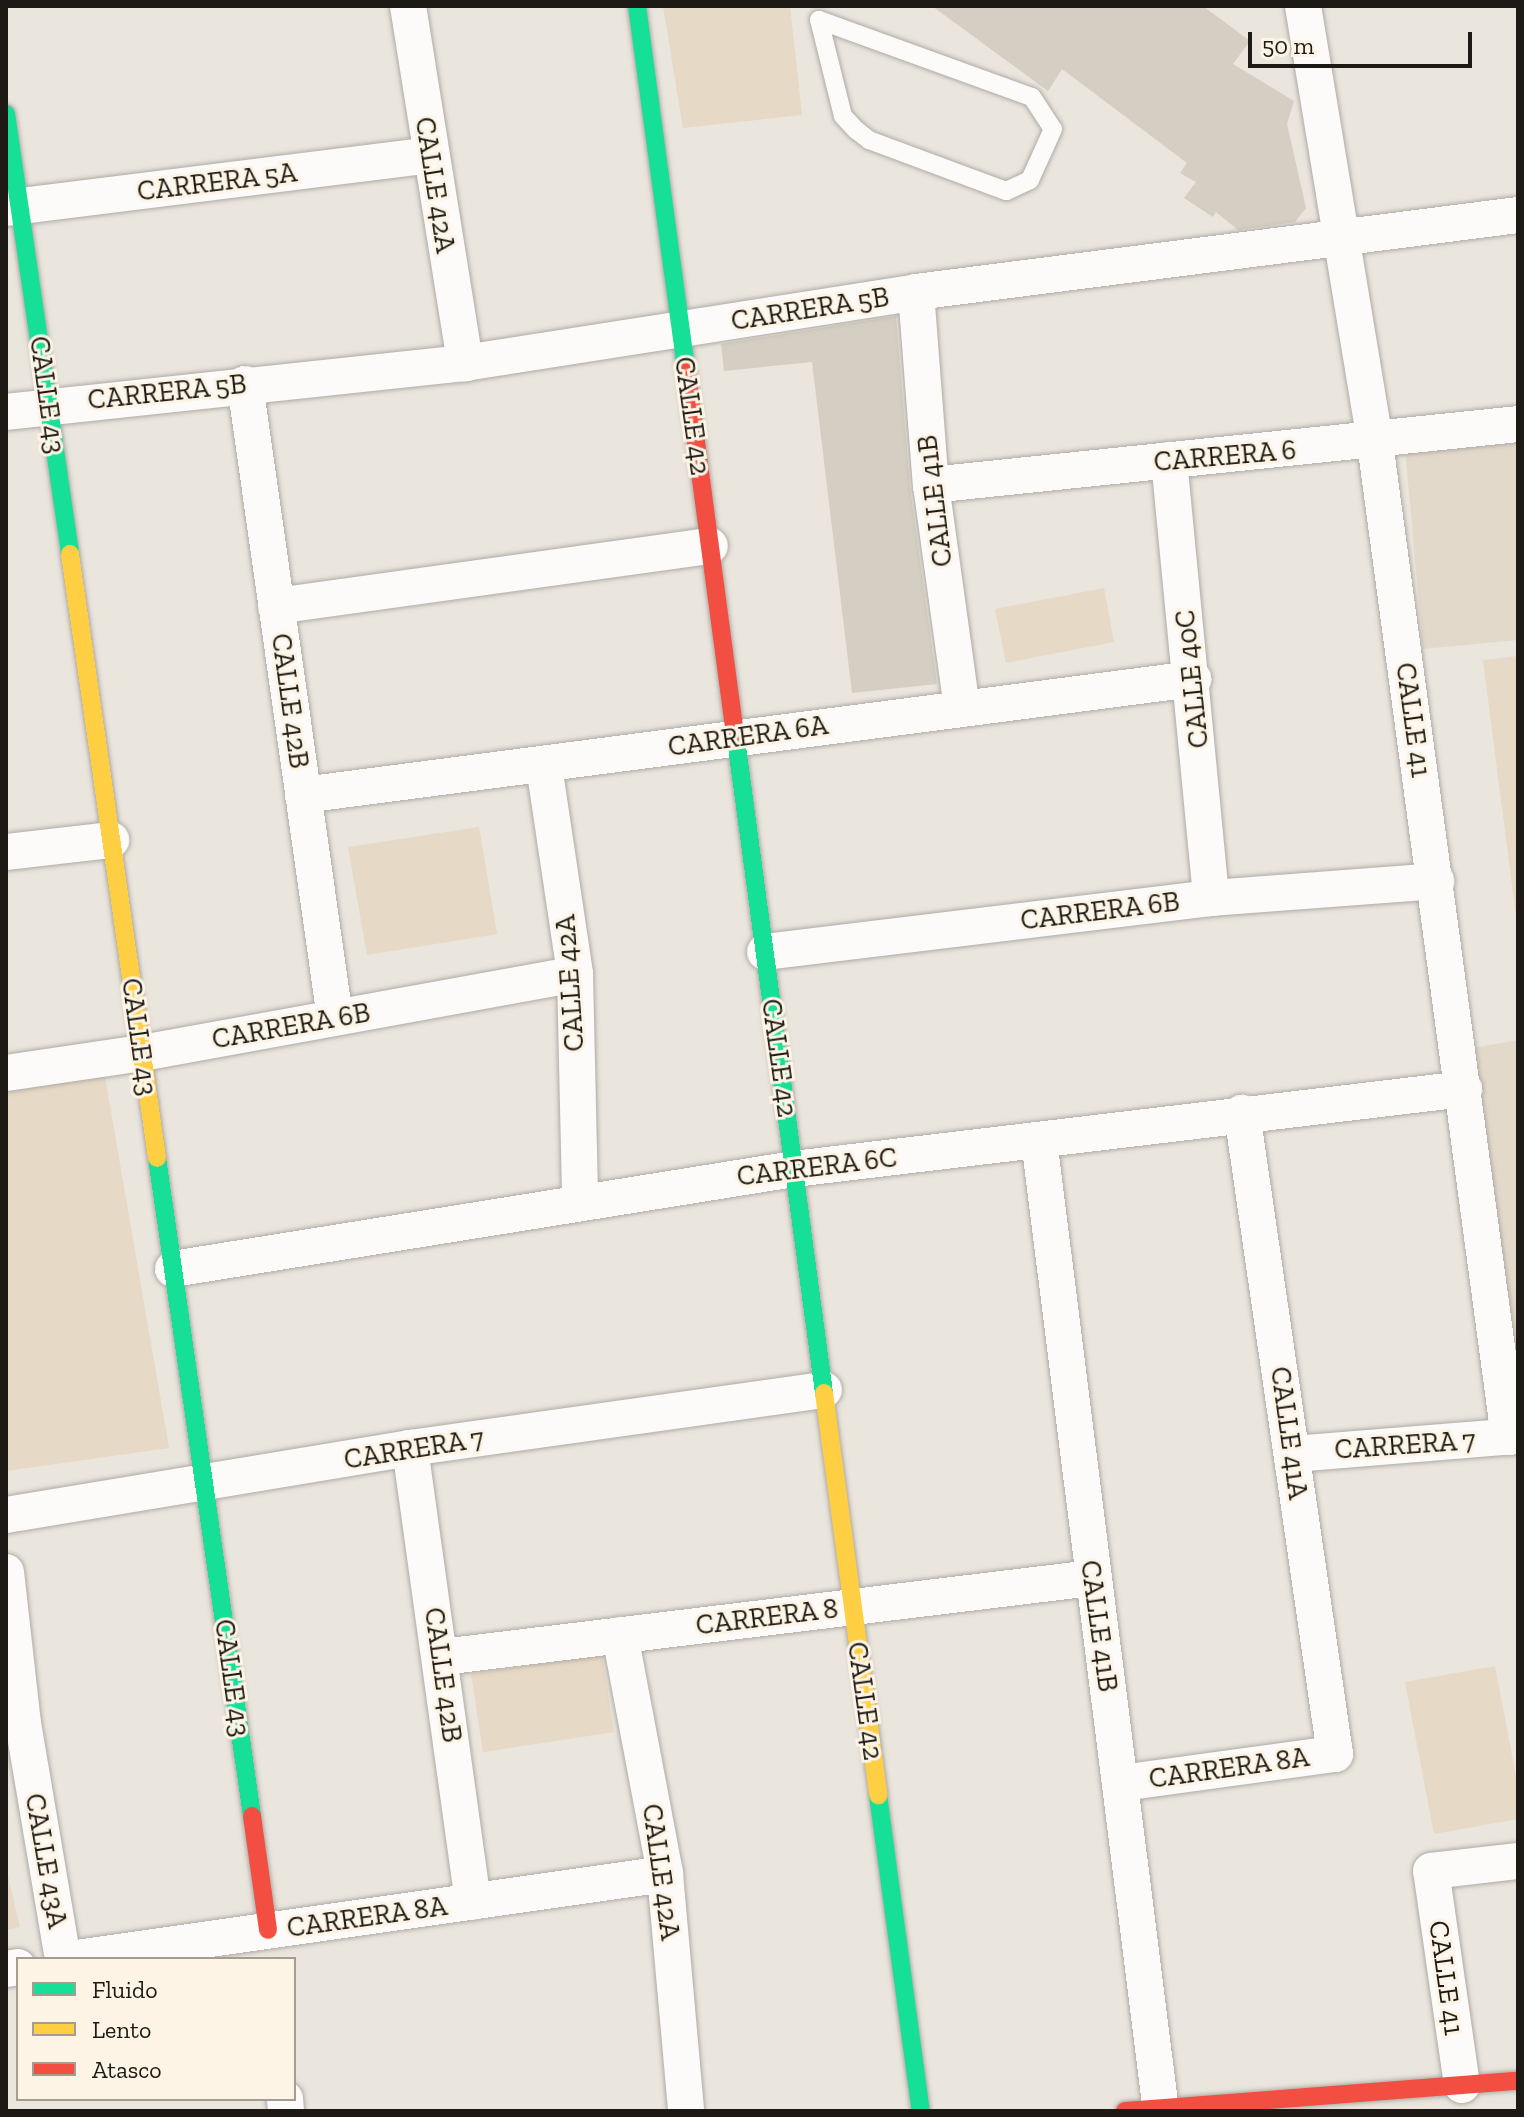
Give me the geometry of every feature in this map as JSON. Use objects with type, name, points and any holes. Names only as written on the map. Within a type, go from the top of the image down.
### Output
[{"type":"street","name":"CALLE 42A","points":[[408,6],[429,155],[465,363]]},
{"type":"street","name":"CALLE 42","points":[[637,6],[921,2111]]},
{"type":"street","name":"CALLE 41","points":[[1303,6],[1338,238],[1375,443],[1514,1437]]},
{"type":"street","name":"CALLE 43","points":[[6,114],[13,207],[48,403],[270,1945]]},
{"type":"street","name":"CARRERA 5A","points":[[13,207],[429,155]]},
{"type":"street","name":"CARRERA 5B","points":[[6,412],[48,403],[465,363],[916,292],[1518,215]]},
{"type":"street","name":"CALLE 41B","points":[[916,292],[931,485],[962,709]]},
{"type":"street","name":"CALLE 42B","points":[[245,384],[335,1018]]},
{"type":"street","name":"CARRERA 6","points":[[931,485],[1169,460],[1375,443],[1518,424]]},
{"type":"street","name":"CALLE 40C","points":[[1169,460],[1193,679],[1211,898]]},
{"type":"street","points":[[276,606],[710,546]]},
{"type":"street","name":"CARRERA 6A","points":[[303,795],[544,766],[735,735],[1193,679]]},
{"type":"street","name":"CALLE 42A","points":[[544,766],[575,974],[580,1201]]},
{"type":"street","points":[[6,852],[111,840]]},
{"type":"street","name":"CARRERA 6B","points":[[765,952],[1211,898],[1436,881]]},
{"type":"street","name":"CARRERA 6B","points":[[6,1073],[142,1053],[575,974]]},
{"type":"street","name":"CARRERA 6C","points":[[173,1269],[580,1201],[794,1169],[1242,1113],[1464,1089]]},
{"type":"street","name":"CALLE 41A","points":[[1242,1113],[1335,1754]]},
{"type":"street","name":"CALLE 41B","points":[[1039,1140],[1161,2110]]},
{"type":"street","name":"CARRERA 7","points":[[6,1515],[410,1448],[824,1390]]},
{"type":"street","name":"CARRERA 7","points":[[1293,1454],[1514,1437]]},
{"type":"street","name":"CALLE 42B","points":[[410,1448],[442,1657],[473,1902]]},
{"type":"street","name":"CALLE 43A","points":[[6,1572],[14,1724],[63,1957]]},
{"type":"street","name":"CARRERA 8","points":[[442,1657],[1092,1578]]},
{"type":"street","name":"CALLE 42A","points":[[620,1635],[665,1874],[686,2111]]},
{"type":"street","name":"CARRERA 8A","points":[[1122,1783],[1335,1754]]},
{"type":"street","name":"CALLE 41","points":[[1462,2085],[1431,1871],[1518,1861]]},
{"type":"street","name":"CARRERA 8A","points":[[99,1957],[270,1945],[473,1902],[665,1874]]},
{"type":"street","points":[[1125,2111],[1518,2081]]},
{"type":"lane","points":[[818,13],[1032,97],[1053,129],[1030,180],[1006,191],[869,140],[856,130],[843,116],[818,13]]},
{"type":"shaded area","points":[[663,6],[790,6],[802,115],[683,128]]},
{"type":"shaded area","points":[[1518,433],[1518,640],[1423,649],[1405,448]]},
{"type":"shaded area","points":[[1104,588],[1114,642],[1006,663],[995,609]]},
{"type":"shaded area","points":[[1518,656],[1518,932],[1483,660]]},
{"type":"shaded area","points":[[479,827],[497,934],[367,955],[348,847]]},
{"type":"shaded area","points":[[1518,1040],[1518,1406],[1456,1051]]},
{"type":"shaded area","points":[[104,1071],[169,1448],[6,1471],[6,1082]]},
{"type":"shaded area","points":[[602,1655],[614,1732],[483,1752],[471,1674]]},
{"type":"shaded area","points":[[1495,1666],[1518,1787],[1518,1819],[1434,1834],[1405,1682]]},
{"type":"shaded area","points":[[6,1868],[20,1927],[6,1930]]},
{"type":"building","points":[[932,6],[1203,6],[1250,41],[1233,64],[1294,101],[1287,124],[1306,208],[1295,222],[1238,230],[1216,212],[1213,217],[1184,198],[1196,182],[1180,173],[1187,163],[1062,69],[1048,91]]},
{"type":"building","points":[[896,316],[910,488],[937,684],[852,693],[812,362],[724,371],[721,344]]},
{"type":"traffic: fast","points":[[637,6],[686,367]]},
{"type":"traffic: fast","points":[[6,114],[70,554]]},
{"type":"traffic: fast","points":[[735,732],[824,1393]]},
{"type":"traffic: fast","points":[[157,1158],[252,1816]]},
{"type":"traffic: fast","points":[[878,1795],[921,2111]]},
{"type":"traffic: slow","points":[[70,554],[157,1158]]},
{"type":"traffic: slow","points":[[824,1393],[878,1795]]},
{"type":"traffic: jam","points":[[686,367],[735,732]]},
{"type":"traffic: jam","points":[[252,1816],[268,1930]]},
{"type":"traffic: jam","points":[[1125,2111],[1518,2081]]}]
